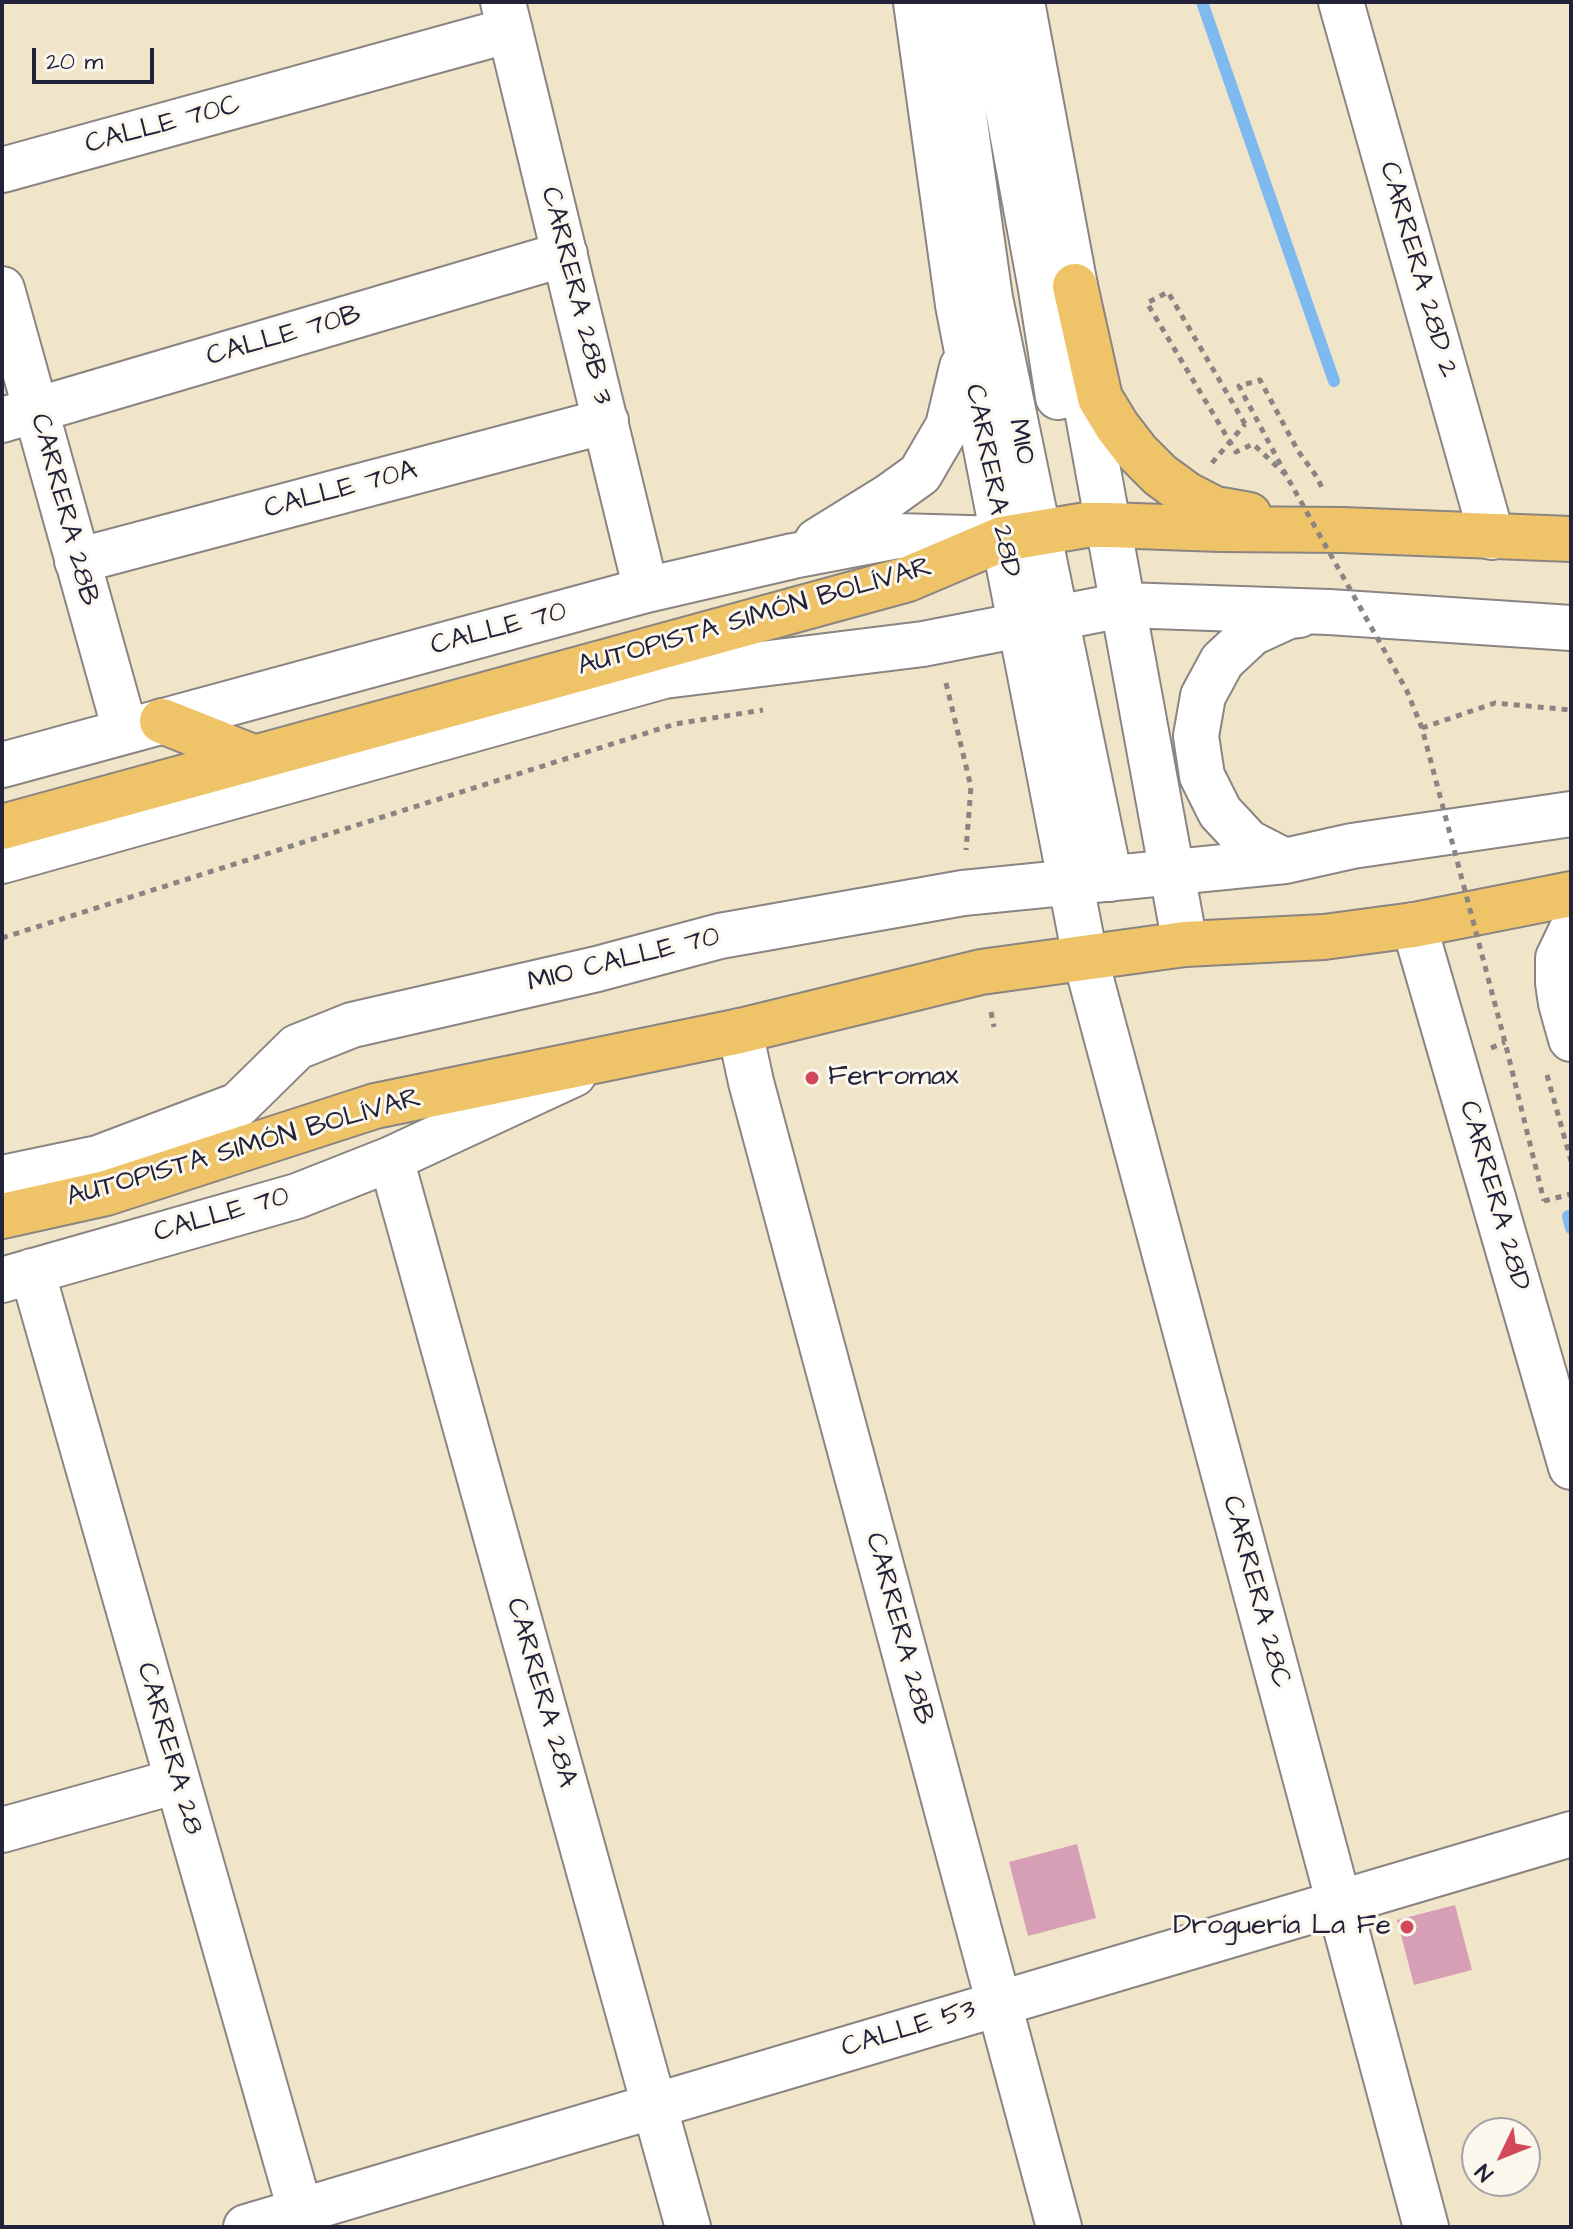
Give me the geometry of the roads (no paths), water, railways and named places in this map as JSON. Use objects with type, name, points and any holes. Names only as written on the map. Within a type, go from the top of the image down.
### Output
[{"type":"highway","points":[[1075,286],[1100,398],[1123,435],[1160,475],[1186,494],[1215,509],[1342,530]]},
{"type":"highway","name":"AUTOPISTA SIMÓN BOLÍVAR","points":[[2,827],[908,579],[1020,536],[1097,525],[1571,539]]},
{"type":"highway","points":[[144,726],[253,757]]},
{"type":"highway","name":"AUTOPISTA SIMÓN BOLÍVAR","points":[[2,1216],[106,1193],[375,1106],[740,1031],[981,972],[1185,944],[1324,937],[1414,925],[1571,894]]},
{"type":"street","name":"CARRERA 28D","points":[[916,2],[958,305],[1020,536]]},
{"type":"street","name":"MIO","points":[[948,2],[1020,536],[1038,622]]},
{"type":"street","name":"MIO","points":[[988,2],[1059,405],[1097,525]]},
{"type":"street","points":[[1022,2],[1075,286],[1097,525],[1185,944]]},
{"type":"street","name":"CARRERA 28D 2","points":[[1341,2],[1492,537]]},
{"type":"street","name":"CALLE 70C","points":[[2,170],[506,16]]},
{"type":"street","name":"CARRERA 28B 3","points":[[506,16],[646,590]]},
{"type":"street","name":"CALLE 70B","points":[[19,414],[565,254]]},
{"type":"street","name":"CARRERA 28B","points":[[2,289],[19,414],[144,726]]},
{"type":"street","points":[[793,556],[920,474],[948,426],[962,367],[958,305]]},
{"type":"street","name":"CALLE 70A","points":[[77,561],[606,421]]},
{"type":"street","name":"CALLE 70","points":[[2,765],[646,590],[793,556],[898,536],[1020,536]]},
{"type":"street","points":[[2,861],[664,676],[923,644],[1113,607],[1329,612],[1571,628]]},
{"type":"street","points":[[1329,612],[1289,616],[1252,633],[1222,661],[1203,696],[1196,736],[1202,776],[1220,812],[1248,842],[1285,861],[1352,846],[1571,814]]},
{"type":"street","points":[[1038,622],[1090,881],[1085,957]]},
{"type":"street","name":"MIO CALLE 70","points":[[2,1178],[98,1158],[238,1105],[297,1047],[352,1025],[597,969],[720,936],[963,893],[1285,861]]},
{"type":"street","name":"CARRERA 28D","points":[[1414,925],[1571,1467]]},
{"type":"street","points":[[1558,1055],[1558,958],[1571,931]]},
{"type":"street","name":"CARRERA 28C","points":[[1085,957],[1426,2227]]},
{"type":"street","name":"CARRERA 28B","points":[[740,1031],[751,1082],[1059,2227]]},
{"type":"street","name":"CALLE 70","points":[[17,1275],[297,1196],[391,1159],[610,1057]]},
{"type":"street","name":"CARRERA 28A","points":[[391,1159],[688,2227]]},
{"type":"street","name":"CARRERA 28","points":[[17,1275],[177,1781],[302,2219]]},
{"type":"street","points":[[2,1830],[177,1781]]},
{"type":"street","name":"CALLE 53","points":[[246,2227],[302,2219],[655,2106],[1571,1834]]},
{"type":"waterway","points":[[1202,2],[1334,381]]},
{"type":"waterway","points":[[1568,1216],[1571,1228]]},
{"type":"place","name":"Ferromax","points":[[812,1078]]},
{"type":"place","name":"Droguería La Fe","points":[[1407,1927]]}]
